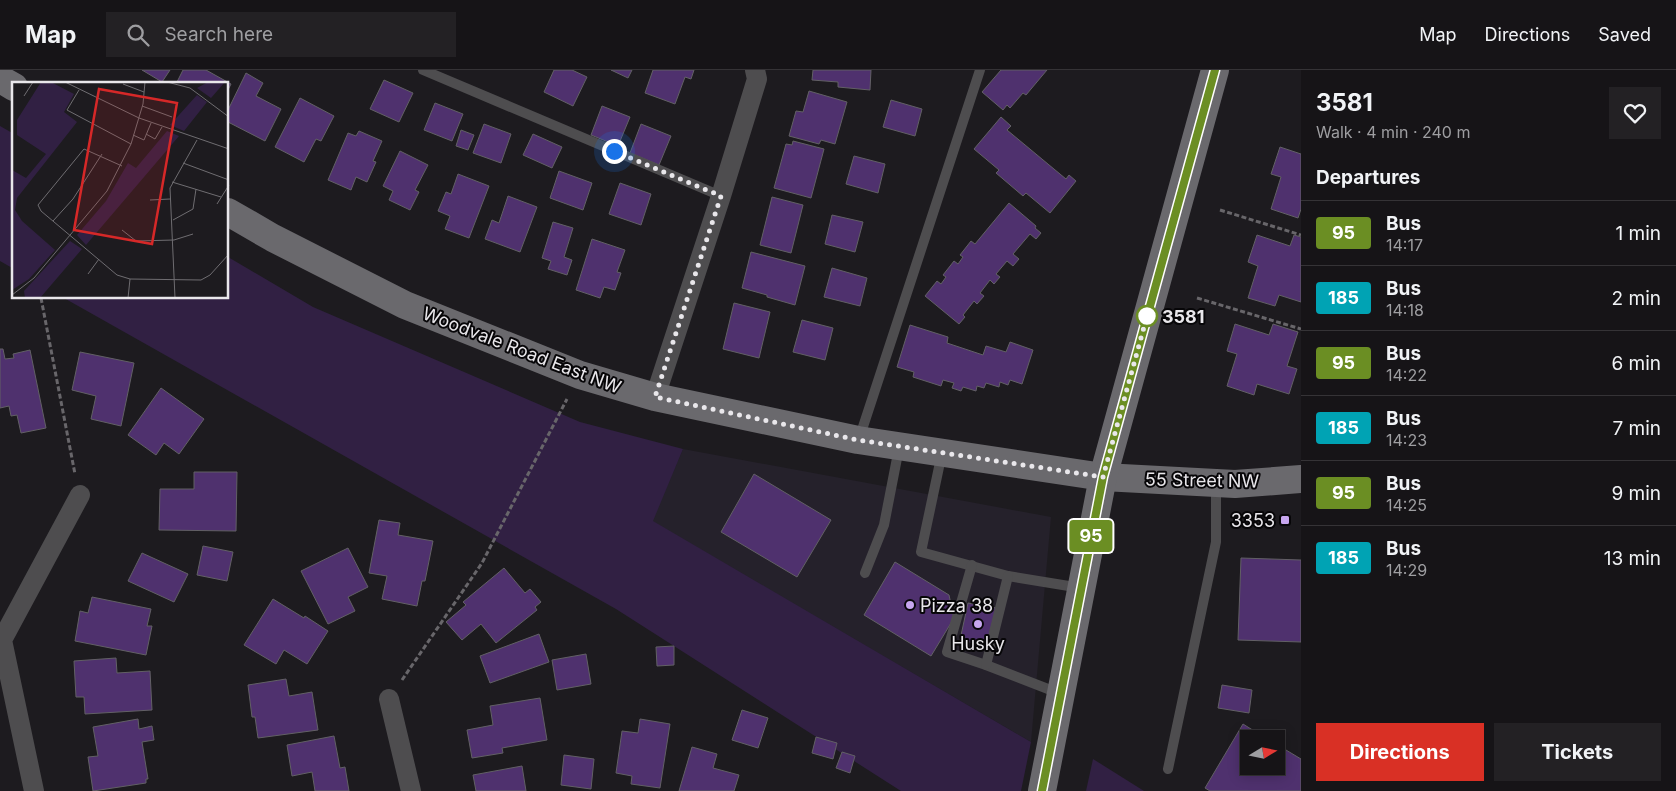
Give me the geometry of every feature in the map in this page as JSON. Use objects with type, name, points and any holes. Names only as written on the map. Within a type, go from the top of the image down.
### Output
[{"type":"street","points":[[655,397],[757,79],[755,70]]},
{"type":"street","points":[[1042,791],[1103,477],[1215,70]]},
{"type":"street","points":[[0,79],[12,86]]},
{"type":"street","name":"Woodvale Road East NW","points":[[229,213],[273,238],[405,305],[580,375],[655,397],[858,440],[1103,477]]},
{"type":"street","name":"55 Street NW","points":[[1103,477],[1216,484],[1301,479]]},
{"type":"street","points":[[34,791],[2,640],[80,495]]},
{"type":"street","points":[[389,699],[411,791]]},
{"type":"lane","points":[[423,70],[721,196]]},
{"type":"lane","points":[[858,440],[980,70]]},
{"type":"lane","points":[[865,573],[884,525],[899,445]]},
{"type":"lane","points":[[942,452],[921,552],[1008,576],[1081,588]]},
{"type":"lane","points":[[1168,769],[1216,542],[1216,484]]},
{"type":"lane","points":[[972,566],[947,652],[1061,694]]},
{"type":"lane","points":[[986,665],[1008,576]]},
{"type":"path","points":[[1220,210],[1301,235]]},
{"type":"path","points":[[1197,298],[1301,329]]},
{"type":"path","points":[[41,299],[80,495]]},
{"type":"path","points":[[389,699],[482,563],[580,375]]},
{"type":"shaded area","points":[[0,126],[12,133],[12,268],[0,261]]},
{"type":"shaded area","points":[[229,258],[313,307],[580,422],[683,449],[653,521],[1031,742],[1021,791],[901,791],[616,609],[66,299],[229,299]]},
{"type":"shaded area","points":[[683,449],[1051,517],[1031,742],[652,521]]},
{"type":"shaded area","points":[[1093,759],[1144,791],[1086,791]]},
{"type":"building","points":[[142,70],[170,70],[162,82]]},
{"type":"building","points":[[183,70],[206,70],[227,82],[177,82]]},
{"type":"building","points":[[554,70],[572,70],[587,77],[573,106],[544,92]]},
{"type":"building","points":[[611,70],[632,70],[628,78]]},
{"type":"building","points":[[653,70],[694,70],[691,79],[685,77],[675,104],[645,93]]},
{"type":"building","points":[[813,70],[871,70],[870,90],[838,87],[838,82],[812,80]]},
{"type":"building","points":[[1001,70],[1047,70],[1026,95],[1023,93],[1010,108],[1007,105],[1003,110],[982,92]]},
{"type":"building","points":[[246,73],[263,83],[256,96],[281,109],[265,141],[229,123],[229,108]]},
{"type":"building","points":[[384,80],[413,93],[399,122],[370,109]]},
{"type":"building","points":[[809,91],[847,102],[835,144],[821,140],[819,144],[789,136],[796,111],[803,112]]},
{"type":"building","points":[[300,98],[334,116],[321,141],[316,139],[304,162],[275,147]]},
{"type":"building","points":[[891,100],[922,109],[915,136],[883,127]]},
{"type":"building","points":[[435,103],[463,114],[452,141],[424,130]]},
{"type":"building","points":[[602,106],[630,117],[618,146],[591,135]]},
{"type":"building","points":[[1001,117],[1011,126],[1007,130],[1066,179],[1069,175],[1076,181],[1050,213],[1026,193],[1023,196],[996,173],[999,170],[974,149]]},
{"type":"building","points":[[484,124],[511,134],[501,163],[473,153]]},
{"type":"building","points":[[641,124],[671,136],[659,165],[630,153]]},
{"type":"building","points":[[461,130],[474,135],[468,150],[456,146]]},
{"type":"building","points":[[359,131],[382,141],[373,161],[376,162],[367,182],[356,177],[351,190],[328,180],[348,133],[356,136]]},
{"type":"building","points":[[533,134],[562,147],[552,168],[523,155]]},
{"type":"building","points":[[793,141],[824,149],[811,198],[774,188],[786,144],[792,145]]},
{"type":"building","points":[[1280,147],[1301,154],[1301,209],[1298,218],[1271,209],[1281,177],[1271,174]]},
{"type":"building","points":[[400,151],[428,165],[415,190],[419,192],[410,210],[389,200],[393,191],[383,186]]},
{"type":"building","points":[[854,156],[885,164],[878,193],[846,184]]},
{"type":"building","points":[[559,171],[592,183],[583,210],[550,198]]},
{"type":"building","points":[[458,174],[489,186],[469,238],[445,229],[450,216],[438,211],[446,192],[451,194]]},
{"type":"building","points":[[620,183],[651,194],[641,225],[609,214]]},
{"type":"building","points":[[508,196],[537,207],[520,252],[485,239],[492,220],[499,223]]},
{"type":"building","points":[[772,197],[803,205],[791,253],[760,245]]},
{"type":"building","points":[[1009,203],[1036,226],[1035,228],[1041,233],[1036,239],[1030,234],[1013,254],[1019,259],[1013,266],[1007,261],[996,274],[1000,277],[994,284],[990,280],[980,293],[984,296],[977,304],[974,301],[963,315],[965,317],[959,324],[925,296],[937,281],[941,284],[946,277],[943,275],[954,261],[958,264],[963,257],[960,255],[971,241],[975,244]]},
{"type":"building","points":[[832,215],[863,222],[855,252],[825,244]]},
{"type":"building","points":[[553,222],[573,228],[564,257],[572,260],[567,275],[548,269],[551,261],[542,258]]},
{"type":"building","points":[[1257,235],[1290,246],[1294,235],[1301,237],[1301,302],[1279,295],[1275,306],[1248,298],[1258,266],[1248,262]]},
{"type":"building","points":[[592,239],[625,250],[617,272],[621,273],[615,290],[604,287],[600,298],[576,290]]},
{"type":"building","points":[[751,252],[805,266],[795,305],[742,288]]},
{"type":"building","points":[[832,268],[867,278],[860,306],[824,297]]},
{"type":"building","points":[[734,303],[770,312],[759,358],[723,349]]},
{"type":"building","points":[[802,320],[833,328],[825,360],[793,352]]},
{"type":"building","points":[[1235,324],[1269,335],[1273,324],[1298,332],[1287,366],[1297,369],[1289,394],[1257,384],[1254,395],[1227,386],[1237,354],[1227,351]]},
{"type":"building","points":[[910,325],[948,337],[947,343],[983,355],[986,346],[1006,352],[1010,342],[1033,350],[1022,384],[1010,380],[1008,385],[1000,382],[999,387],[986,383],[984,388],[977,386],[976,391],[963,387],[961,391],[952,388],[954,383],[943,380],[941,386],[913,377],[914,372],[897,367]]},
{"type":"building","points":[[0,349],[3,349],[5,359],[14,358],[13,354],[30,350],[46,428],[21,433],[17,415],[11,416],[9,406],[0,408]]},
{"type":"building","points":[[80,352],[134,363],[121,426],[91,419],[96,396],[72,390]]},
{"type":"building","points":[[161,388],[204,419],[179,454],[164,443],[156,455],[128,435]]},
{"type":"building","points":[[194,472],[237,472],[236,531],[159,530],[160,489],[194,489]]},
{"type":"building","points":[[754,474],[831,520],[797,577],[721,532]]},
{"type":"building","points":[[379,520],[400,523],[398,535],[433,541],[425,581],[422,581],[417,606],[382,599],[387,576],[369,573]]},
{"type":"building","points":[[203,546],[233,552],[227,581],[197,575]]},
{"type":"building","points":[[348,548],[368,587],[348,597],[355,611],[328,624],[301,571]]},
{"type":"building","points":[[142,553],[188,574],[174,602],[128,581]]},
{"type":"building","points":[[1241,558],[1301,560],[1301,642],[1238,640]]},
{"type":"building","name":"Pizza 38","points":[[895,562],[949,595],[954,618],[931,656],[864,615]]},
{"type":"building","points":[[504,568],[525,593],[530,589],[541,602],[535,607],[537,610],[496,643],[481,624],[462,640],[446,622],[466,605],[463,602]]},
{"type":"building","points":[[92,597],[151,609],[147,626],[152,626],[146,655],[75,641],[80,611],[88,613]]},
{"type":"building","points":[[273,599],[328,631],[307,664],[284,650],[276,664],[244,645]]},
{"type":"building","name":"Husky","points":[[968,603],[996,608],[989,646],[960,640]]},
{"type":"building","points":[[539,634],[549,662],[490,683],[480,656]]},
{"type":"building","points":[[674,646],[674,665],[657,666],[656,647]]},
{"type":"building","points":[[586,654],[591,684],[557,690],[552,660]]},
{"type":"building","points":[[116,658],[117,673],[150,671],[152,710],[85,714],[84,697],[76,697],[74,661]]},
{"type":"building","points":[[286,679],[289,696],[312,692],[318,730],[258,738],[255,717],[252,717],[248,685]]},
{"type":"building","points":[[1222,685],[1252,690],[1249,713],[1218,708]]},
{"type":"building","points":[[540,698],[547,740],[502,748],[503,753],[472,758],[467,730],[493,725],[490,706]]},
{"type":"building","points":[[742,710],[768,718],[758,748],[732,740]]},
{"type":"building","points":[[138,719],[139,729],[152,726],[154,740],[142,742],[148,779],[146,779],[146,783],[93,791],[88,757],[98,756],[93,727]]},
{"type":"building","points":[[640,719],[670,724],[660,788],[631,784],[632,776],[616,773],[622,731],[638,733]]},
{"type":"building","points":[[1243,724],[1253,730],[1240,730],[1240,775],[1285,775],[1285,749],[1301,759],[1301,791],[1210,791],[1205,788]]},
{"type":"building","points":[[334,736],[340,768],[345,767],[349,791],[315,791],[312,772],[292,776],[287,745]]},
{"type":"building","points":[[816,737],[837,743],[833,759],[812,753]]},
{"type":"building","points":[[692,747],[717,754],[713,768],[739,775],[734,791],[679,791]]},
{"type":"building","points":[[842,752],[855,756],[850,773],[836,768]]},
{"type":"building","points":[[564,755],[594,759],[591,789],[561,785]]},
{"type":"building","points":[[522,766],[526,791],[476,791],[473,775]]},
{"type":"bus line","name":"95","points":[[1042,791],[1103,477],[1215,70]]},
{"type":"place","name":"3581","points":[[1147,316]]},
{"type":"place","name":"3353","points":[[1285,520]]},
{"type":"place","name":"Pizza 38","points":[[910,605]]},
{"type":"place","name":"Husky","points":[[978,624]]},
{"type":"route","points":[[614,151],[721,196],[655,397],[858,440],[1103,477],[1147,316]]}]
